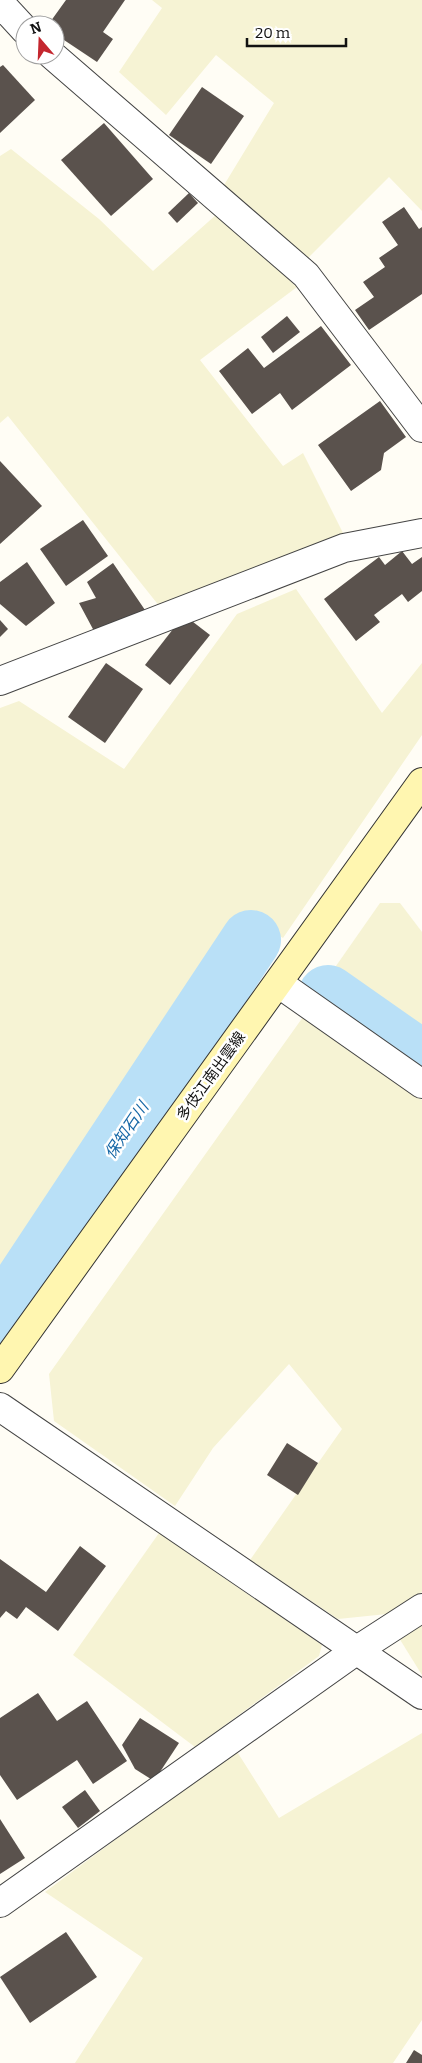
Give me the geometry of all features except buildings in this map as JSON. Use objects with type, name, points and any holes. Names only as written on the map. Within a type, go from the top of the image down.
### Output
[{"type":"main road","name":"多伎江南出雲線","points":[[0,1369],[422,782]]},
{"type":"street","points":[[0,3],[15,19]]},
{"type":"street","points":[[63,65],[306,276],[422,428]]},
{"type":"street","points":[[0,682],[344,548],[422,532]]},
{"type":"street","points":[[278,983],[422,1084]]},
{"type":"street","points":[[0,1407],[422,1695]]},
{"type":"street","points":[[0,1903],[357,1650],[422,1608]]},
{"type":"shaded area","points":[[152,0],[422,0],[422,211],[389,177],[308,258],[221,190],[274,103],[216,55],[166,115],[119,72],[162,8]]},
{"type":"shaded area","points":[[11,149],[99,219],[153,271],[217,214],[297,287],[200,360],[283,466],[303,453],[344,535],[160,607],[8,416],[0,423],[0,156]]},
{"type":"shaded area","points":[[296,589],[382,713],[422,663],[422,735],[283,938],[241,913],[0,1279],[0,708],[19,701],[124,769],[237,614]]},
{"type":"shaded area","points":[[380,903],[400,903],[422,932],[422,1036],[329,976]]},
{"type":"shaded area","points":[[303,1017],[422,1100],[422,1592],[387,1614],[338,1619],[250,1560],[342,1429],[289,1364],[213,1448],[175,1506],[54,1421],[49,1374]]},
{"type":"shaded area","points":[[159,1533],[322,1645],[319,1656],[195,1747],[73,1655]]},
{"type":"shaded area","points":[[422,1624],[422,1675],[399,1638]]},
{"type":"shaded area","points":[[422,1733],[422,2020],[393,2063],[75,2063],[143,1958],[45,1892],[236,1750],[279,1818]]},
{"type":"waterway","name":"保知石川","points":[[0,1319],[251,940]]},
{"type":"waterway","name":"保知石川","points":[[328,995],[422,1061]]}]
